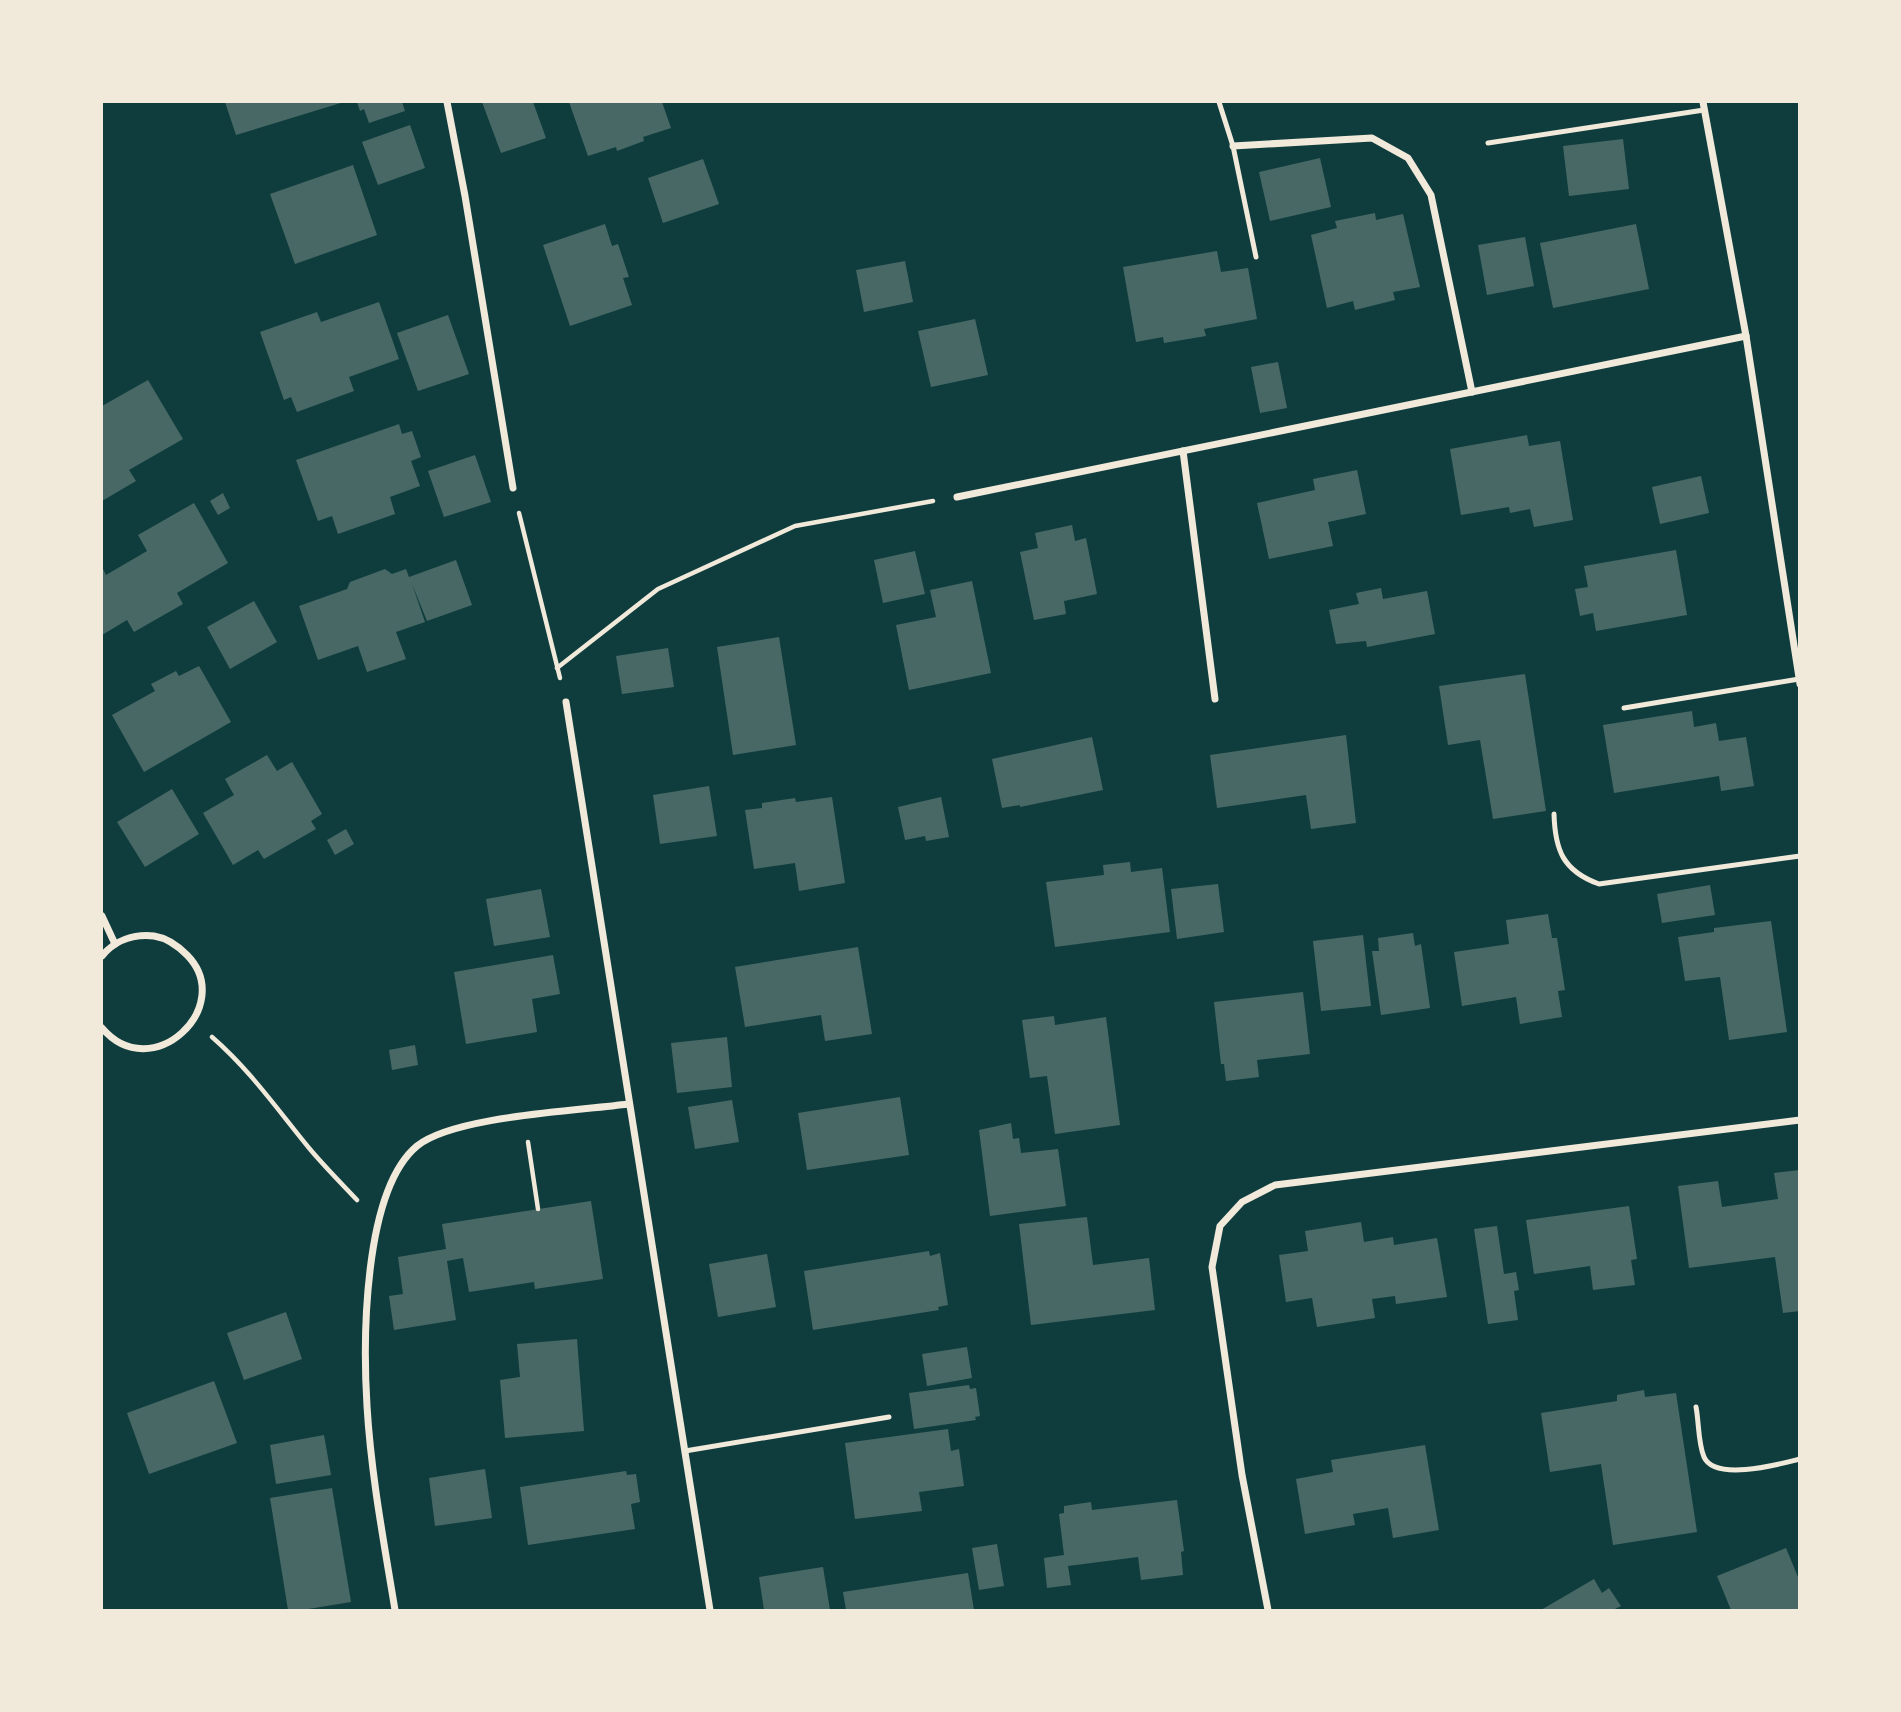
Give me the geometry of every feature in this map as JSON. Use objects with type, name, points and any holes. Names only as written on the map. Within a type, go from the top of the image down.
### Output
[{"type":"street","points":[[447,102],[513,488]]},
{"type":"street","points":[[1703,106],[1746,336],[1799,682]]},
{"type":"street","points":[[1233,146],[1372,138],[1408,158],[1431,195],[1472,392]]},
{"type":"street","points":[[957,497],[1746,336]]},
{"type":"street","points":[[1183,451],[1215,699]]},
{"type":"street","points":[[566,702],[710,1611]]},
{"type":"street","points":[[102,916],[115,944]]},
{"type":"street","points":[[102,956],[122,940],[141,935],[160,937],[177,945],[190,958],[198,974],[201,993],[198,1010],[192,1021],[176,1039],[160,1047],[124,1045],[102,1028]]},
{"type":"street","points":[[396,1611],[379,1510],[367,1406],[366,1318],[379,1220],[386,1195],[402,1165],[416,1147],[436,1135],[476,1123],[628,1104]]},
{"type":"street","points":[[1268,1611],[1242,1475],[1212,1267],[1220,1226],[1242,1202],[1275,1185],[1800,1121]]},
{"type":"lane","points":[[1219,102],[1233,146],[1256,257]]},
{"type":"lane","points":[[1488,143],[1703,106]]},
{"type":"lane","points":[[1624,708],[1799,682]]},
{"type":"lane","points":[[1554,814],[1555,839],[1561,856],[1583,878],[1599,884],[1800,856]]},
{"type":"lane","points":[[1696,1407],[1705,1458],[1710,1464],[1727,1470],[1747,1469],[1800,1459]]},
{"type":"lane","points":[[685,1451],[889,1417]]},
{"type":"path","points":[[513,488],[566,702]]},
{"type":"path","points":[[557,668],[658,589],[795,526],[957,497]]},
{"type":"path","points":[[192,1021],[240,1063],[269,1095],[310,1149],[379,1220]]},
{"type":"path","points":[[524,1117],[538,1209]]},
{"type":"building","points":[[225,102],[344,102],[236,135]]},
{"type":"building","points":[[357,102],[402,102],[405,111],[369,123],[364,109],[360,111]]},
{"type":"building","points":[[482,102],[533,102],[546,138],[501,153]]},
{"type":"building","points":[[569,102],[662,102],[671,128],[643,137],[644,141],[617,151],[616,147],[588,156]]},
{"type":"building","points":[[410,125],[425,168],[378,185],[362,142]]},
{"type":"building","points":[[1623,139],[1629,189],[1569,196],[1563,146]]},
{"type":"building","points":[[1320,158],[1331,207],[1270,221],[1259,172]]},
{"type":"building","points":[[703,159],[719,204],[663,223],[648,178]]},
{"type":"building","points":[[353,165],[377,235],[295,264],[270,194]]},
{"type":"building","points":[[1375,213],[1376,220],[1403,214],[1420,287],[1393,292],[1395,300],[1355,310],[1353,301],[1327,308],[1311,235],[1337,228],[1335,221]]},
{"type":"building","points":[[605,224],[612,246],[618,244],[629,277],[623,278],[632,305],[570,326],[543,245]]},
{"type":"building","points":[[1636,224],[1649,289],[1553,308],[1540,243]]},
{"type":"building","points":[[1525,237],[1534,286],[1487,295],[1478,245]]},
{"type":"building","points":[[1217,251],[1221,272],[1248,268],[1257,319],[1204,329],[1206,336],[1164,343],[1163,337],[1136,342],[1123,267]]},
{"type":"building","points":[[905,261],[913,302],[864,312],[856,270]]},
{"type":"building","points":[[379,302],[399,359],[349,377],[354,391],[297,412],[291,397],[284,400],[260,332],[317,312],[321,322]]},
{"type":"building","points":[[448,315],[469,374],[418,391],[397,333]]},
{"type":"building","points":[[975,319],[988,375],[931,387],[918,331]]},
{"type":"building","points":[[1278,362],[1287,408],[1260,413],[1251,367]]},
{"type":"building","points":[[148,380],[183,439],[129,470],[136,481],[102,501],[102,406]]},
{"type":"building","points":[[399,424],[402,434],[412,431],[421,457],[411,461],[420,486],[390,497],[395,514],[338,534],[332,516],[318,521],[296,460]]},
{"type":"building","points":[[1527,435],[1529,446],[1560,441],[1573,520],[1534,527],[1530,509],[1510,513],[1509,507],[1461,515],[1450,449]]},
{"type":"building","points":[[475,455],[491,502],[444,517],[428,471]]},
{"type":"building","points":[[1357,470],[1366,514],[1328,522],[1333,546],[1269,559],[1257,503],[1315,490],[1313,479]]},
{"type":"building","points":[[1701,476],[1709,513],[1660,524],[1652,487]]},
{"type":"building","points":[[223,493],[230,508],[218,515],[210,501]]},
{"type":"building","points":[[194,503],[228,563],[177,593],[183,604],[134,632],[127,620],[102,635],[102,567],[106,575],[147,551],[138,535]]},
{"type":"building","points":[[1072,525],[1075,541],[1086,538],[1097,594],[1064,601],[1066,614],[1034,620],[1020,552],[1038,548],[1035,533]]},
{"type":"building","points":[[1676,550],[1687,615],[1596,631],[1593,613],[1580,616],[1575,589],[1588,587],[1584,566]]},
{"type":"building","points":[[915,551],[925,594],[883,603],[874,560]]},
{"type":"building","points":[[456,560],[472,605],[427,621],[412,584],[425,622],[396,632],[406,659],[367,672],[358,646],[318,660],[299,606],[347,589],[350,582],[385,569],[392,574],[406,569],[409,577]]},
{"type":"building","points":[[972,581],[991,673],[909,690],[896,625],[936,617],[930,590]]},
{"type":"building","points":[[1381,588],[1383,599],[1427,591],[1435,634],[1367,647],[1366,641],[1336,644],[1329,610],[1359,604],[1356,593]]},
{"type":"building","points":[[254,601],[277,642],[230,669],[207,627]]},
{"type":"building","points":[[779,637],[796,745],[733,755],[717,647]]},
{"type":"building","points":[[668,648],[674,687],[622,694],[616,656]]},
{"type":"building","points":[[199,666],[231,722],[144,772],[112,715],[155,691],[151,684],[176,671],[179,676]]},
{"type":"building","points":[[1525,674],[1546,811],[1493,819],[1480,740],[1448,745],[1439,686]]},
{"type":"building","points":[[1692,711],[1694,727],[1716,723],[1719,741],[1746,737],[1754,786],[1721,791],[1719,776],[1614,793],[1603,725]]},
{"type":"building","points":[[1346,735],[1356,823],[1311,829],[1306,795],[1217,808],[1210,755]]},
{"type":"building","points":[[1092,737],[1103,790],[1020,807],[1002,808],[992,759]]},
{"type":"building","points":[[267,755],[277,771],[292,762],[322,814],[311,821],[316,829],[264,859],[258,850],[233,865],[203,813],[234,795],[225,779]]},
{"type":"building","points":[[709,786],[717,836],[660,844],[653,795]]},
{"type":"building","points":[[172,789],[199,834],[145,867],[117,822]]},
{"type":"building","points":[[832,797],[845,883],[799,891],[795,863],[754,869],[745,810],[762,808],[762,803],[795,798],[796,802]]},
{"type":"building","points":[[941,797],[949,837],[926,841],[925,836],[905,840],[898,807]]},
{"type":"building","points":[[346,829],[354,844],[335,855],[327,840]]},
{"type":"building","points":[[1130,862],[1131,872],[1162,868],[1170,932],[1055,947],[1046,882],[1104,875],[1103,865]]},
{"type":"building","points":[[1218,884],[1224,932],[1177,939],[1171,889]]},
{"type":"building","points":[[1710,885],[1715,915],[1662,923],[1657,894]]},
{"type":"building","points":[[541,889],[550,937],[494,946],[486,899]]},
{"type":"building","points":[[1548,914],[1552,938],[1557,938],[1565,990],[1558,991],[1562,1017],[1520,1024],[1516,997],[1462,1006],[1454,952],[1509,944],[1506,920]]},
{"type":"building","points":[[1771,921],[1787,1032],[1729,1040],[1720,977],[1685,981],[1678,937],[1714,932],[1714,928]]},
{"type":"building","points":[[1413,933],[1415,946],[1421,944],[1430,1008],[1381,1015],[1372,951],[1379,951],[1378,938]]},
{"type":"building","points":[[1363,935],[1371,1006],[1321,1011],[1313,941]]},
{"type":"building","points":[[858,947],[872,1034],[825,1041],[821,1015],[745,1027],[735,967]]},
{"type":"building","points":[[553,955],[560,994],[532,999],[537,1032],[466,1044],[454,972]]},
{"type":"building","points":[[1303,992],[1310,1054],[1257,1060],[1259,1077],[1226,1081],[1224,1064],[1221,1064],[1214,1002]]},
{"type":"building","points":[[1054,1016],[1055,1025],[1106,1017],[1120,1125],[1055,1134],[1047,1076],[1030,1078],[1022,1020]]},
{"type":"building","points":[[727,1037],[732,1087],[677,1093],[671,1043]]},
{"type":"building","points":[[415,1045],[418,1065],[392,1070],[389,1050]]},
{"type":"building","points":[[900,1097],[909,1155],[807,1170],[798,1113]]},
{"type":"building","points":[[732,1100],[739,1142],[695,1149],[688,1107]]},
{"type":"building","points":[[1011,1123],[1013,1139],[1019,1138],[1021,1153],[1058,1149],[1066,1206],[990,1216],[979,1130]]},
{"type":"building","points":[[1800,1170],[1800,1311],[1783,1313],[1775,1257],[1689,1268],[1678,1186],[1718,1181],[1722,1207],[1778,1199],[1774,1173]]},
{"type":"building","points":[[591,1201],[603,1279],[535,1289],[534,1282],[469,1292],[463,1258],[447,1261],[456,1320],[394,1330],[389,1296],[403,1294],[398,1257],[446,1249],[442,1224]]},
{"type":"building","points":[[1629,1206],[1637,1259],[1631,1260],[1635,1285],[1593,1290],[1590,1266],[1534,1274],[1526,1220]]},
{"type":"building","points":[[1087,1217],[1093,1265],[1149,1258],[1155,1310],[1031,1325],[1019,1224]]},
{"type":"building","points":[[1361,1222],[1364,1242],[1393,1237],[1394,1245],[1437,1238],[1447,1297],[1396,1304],[1395,1296],[1372,1299],[1375,1318],[1317,1327],[1312,1298],[1286,1302],[1279,1255],[1308,1251],[1305,1231]]},
{"type":"building","points":[[1497,1226],[1504,1274],[1516,1272],[1519,1290],[1514,1291],[1518,1320],[1488,1324],[1474,1229]]},
{"type":"building","points":[[929,1251],[930,1256],[940,1253],[948,1305],[938,1307],[939,1310],[813,1330],[804,1271]]},
{"type":"building","points":[[767,1254],[776,1307],[718,1317],[709,1264]]},
{"type":"building","points":[[286,1312],[302,1359],[244,1380],[227,1333]]},
{"type":"building","points":[[577,1339],[584,1431],[505,1438],[500,1380],[520,1377],[517,1344]]},
{"type":"building","points":[[967,1347],[972,1378],[927,1386],[922,1354]]},
{"type":"building","points":[[214,1381],[237,1443],[149,1474],[127,1413]]},
{"type":"building","points":[[969,1385],[970,1389],[976,1388],[980,1416],[975,1417],[976,1420],[914,1429],[909,1393]]},
{"type":"building","points":[[1644,1390],[1645,1397],[1676,1393],[1697,1532],[1613,1545],[1601,1464],[1550,1472],[1541,1413],[1617,1401],[1617,1395]]},
{"type":"building","points":[[948,1429],[951,1451],[959,1449],[964,1486],[919,1492],[922,1511],[855,1519],[845,1443]]},
{"type":"building","points":[[324,1435],[331,1475],[276,1484],[270,1445]]},
{"type":"building","points":[[1425,1445],[1439,1530],[1393,1538],[1388,1508],[1353,1514],[1355,1525],[1305,1534],[1296,1479],[1333,1472],[1331,1460]]},
{"type":"building","points":[[485,1469],[492,1518],[435,1526],[429,1478]]},
{"type":"building","points":[[626,1471],[627,1475],[636,1474],[640,1502],[631,1504],[635,1529],[528,1545],[520,1487]]},
{"type":"building","points":[[332,1488],[351,1602],[288,1610],[270,1498]]},
{"type":"building","points":[[1177,1500],[1184,1551],[1181,1552],[1183,1575],[1141,1580],[1138,1557],[1068,1566],[1071,1585],[1047,1588],[1044,1558],[1064,1555],[1059,1514],[1064,1513],[1064,1506],[1091,1502],[1092,1510]]},
{"type":"building","points":[[997,1544],[1004,1586],[979,1590],[972,1548]]},
{"type":"building","points":[[1786,1548],[1800,1582],[1800,1610],[1731,1610],[1717,1576]]},
{"type":"building","points":[[823,1567],[830,1610],[764,1610],[759,1577]]},
{"type":"building","points":[[968,1573],[974,1610],[846,1610],[843,1592]]},
{"type":"building","points":[[1594,1579],[1602,1593],[1609,1588],[1621,1606],[1613,1610],[1541,1610]]}]
